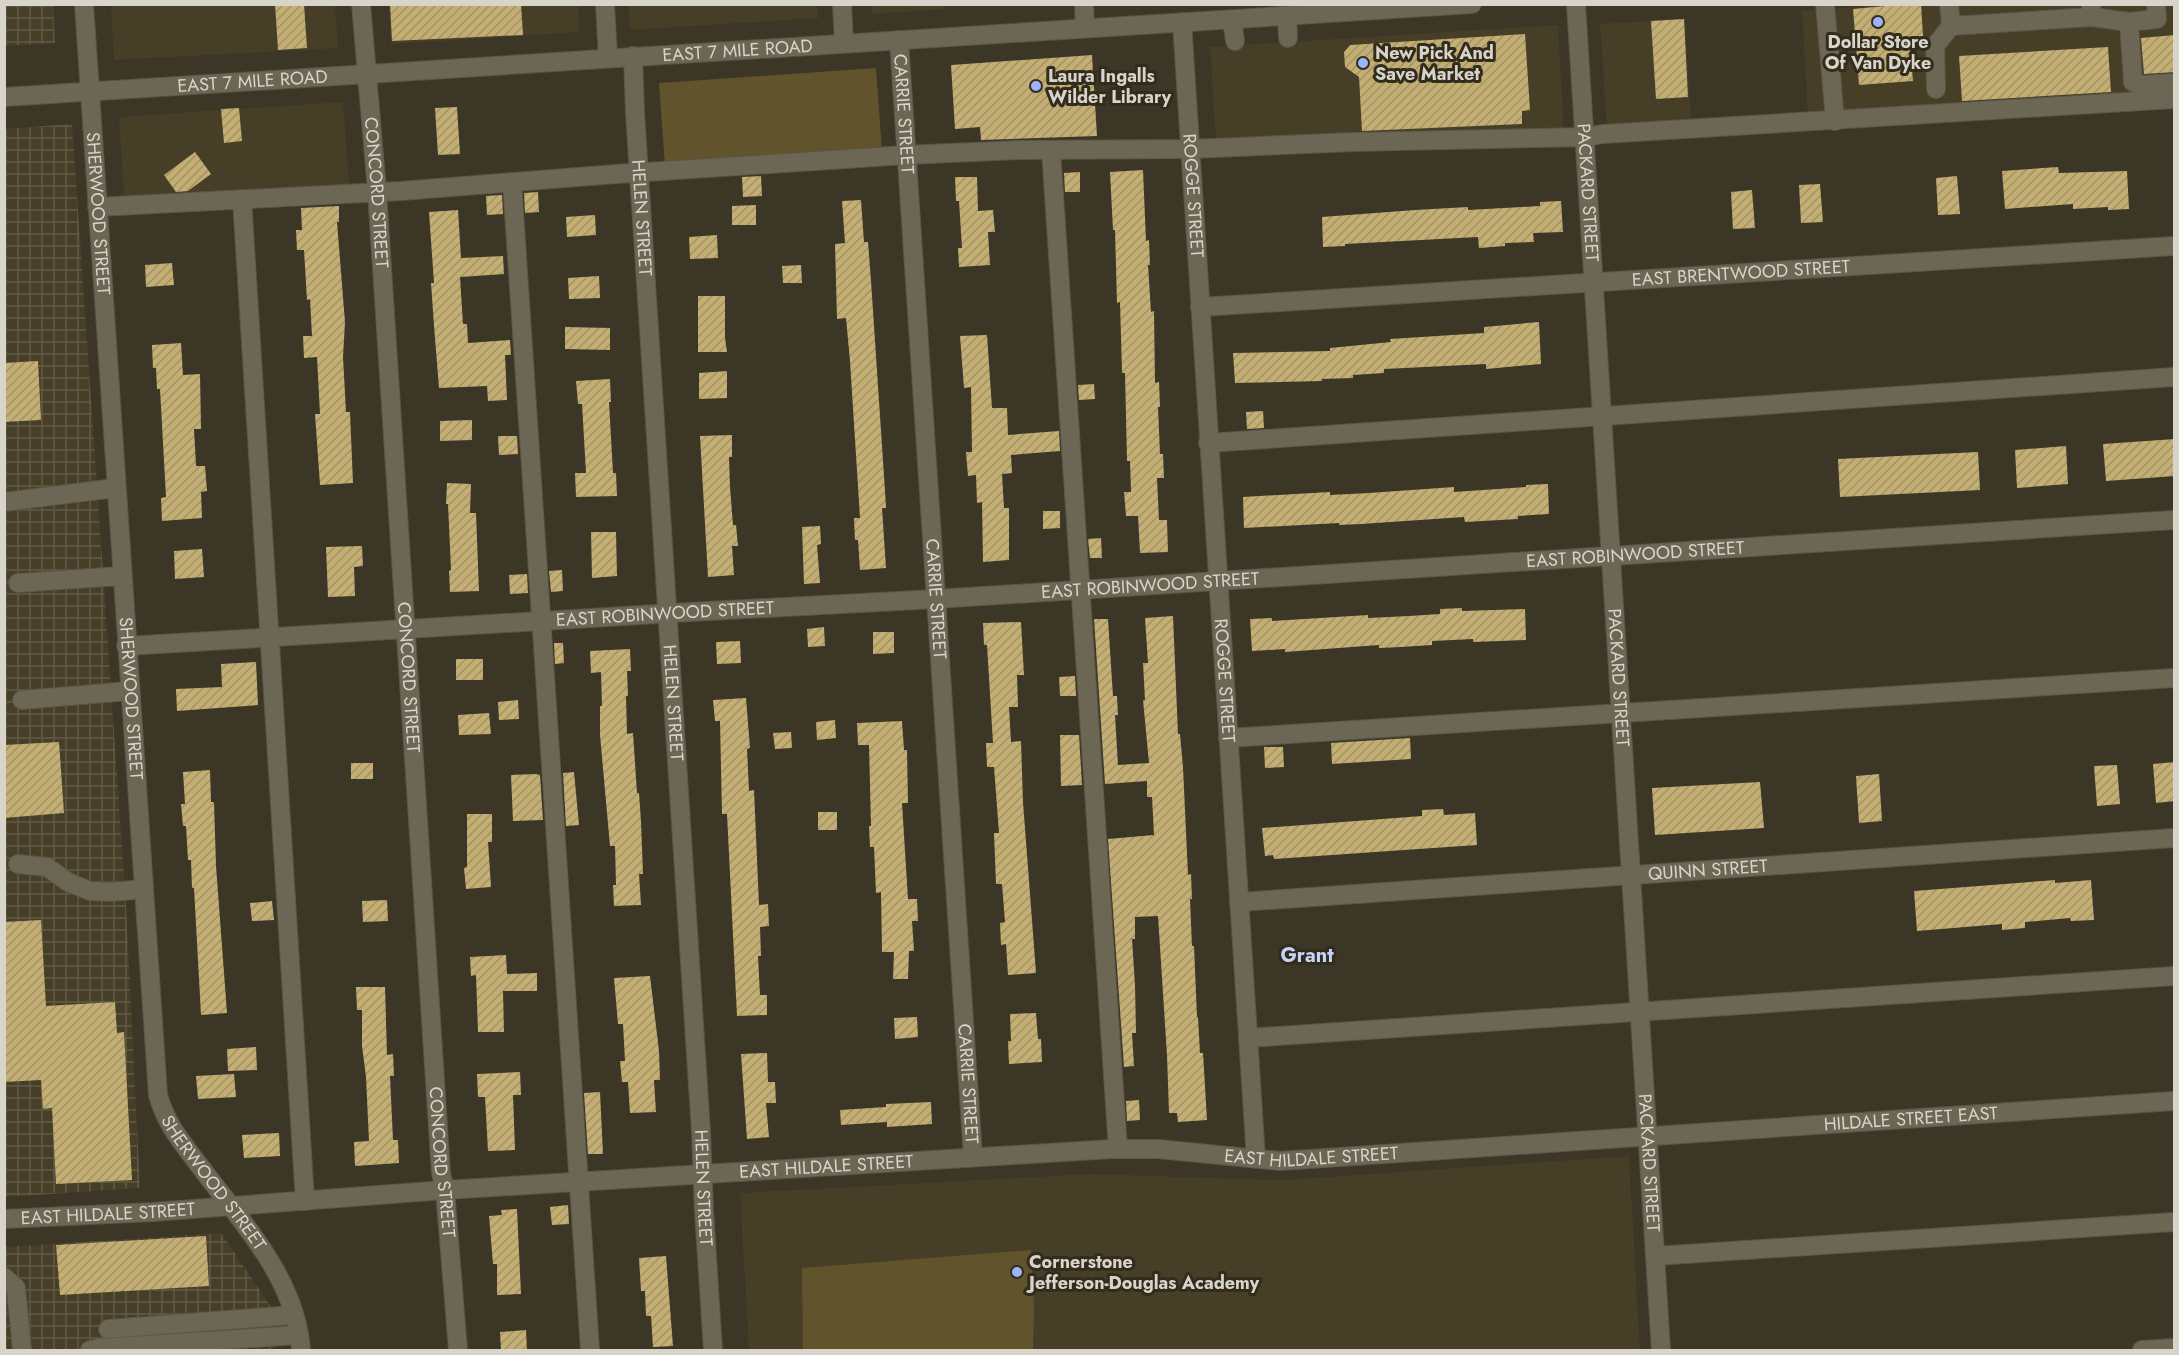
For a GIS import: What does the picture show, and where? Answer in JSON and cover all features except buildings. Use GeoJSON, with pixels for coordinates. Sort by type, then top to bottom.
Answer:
{"type":"FeatureCollection","features":[{"type":"Feature","properties":{"kind":"street","name":"SHERWOOD STREET"},"geometry":{"type":"LineString","coordinates":[[84,4],[158,1095],[169,1126],[262,1248],[280,1279],[294,1315],[300,1343]]}},
{"type":"Feature","properties":{"kind":"street","name":"CONCORD STREET"},"geometry":{"type":"LineString","coordinates":[[361,4],[366,73],[371,97],[441,1173],[446,1190],[458,1350]]}},
{"type":"Feature","properties":{"kind":"street"},"geometry":{"type":"LineString","coordinates":[[605,4],[608,57]]}},
{"type":"Feature","properties":{"kind":"street"},"geometry":{"type":"LineString","coordinates":[[842,4],[844,43]]}},
{"type":"Feature","properties":{"kind":"street"},"geometry":{"type":"LineString","coordinates":[[1084,4],[1085,28]]}},
{"type":"Feature","properties":{"kind":"street","name":"EAST 7 MILE ROAD"},"geometry":{"type":"LineString","coordinates":[[4,96],[1232,20],[1350,8],[1472,4]]}},
{"type":"Feature","properties":{"kind":"street","name":"PACKARD STREET"},"geometry":{"type":"LineString","coordinates":[[1576,4],[1661,1350]]}},
{"type":"Feature","properties":{"kind":"street"},"geometry":{"type":"LineString","coordinates":[[1825,4],[1835,121]]}},
{"type":"Feature","properties":{"kind":"street"},"geometry":{"type":"LineString","coordinates":[[1936,89],[1935,46],[1951,26],[1949,4]]}},
{"type":"Feature","properties":{"kind":"street"},"geometry":{"type":"LineString","coordinates":[[1951,26],[2092,11],[2129,22],[2162,14]]}},
{"type":"Feature","properties":{"kind":"street"},"geometry":{"type":"LineString","coordinates":[[1287,16],[1288,38]]}},
{"type":"Feature","properties":{"kind":"street"},"geometry":{"type":"LineString","coordinates":[[1232,20],[1235,41]]}},
{"type":"Feature","properties":{"kind":"street","name":"ROGGE STREET"},"geometry":{"type":"LineString","coordinates":[[1182,22],[1256,1159]]}},
{"type":"Feature","properties":{"kind":"street"},"geometry":{"type":"LineString","coordinates":[[2129,22],[2133,82],[2140,85],[2175,83]]}},
{"type":"Feature","properties":{"kind":"street","name":"CARRIE STREET"},"geometry":{"type":"LineString","coordinates":[[899,40],[974,1157]]}},
{"type":"Feature","properties":{"kind":"street","name":"HELEN STREET"},"geometry":{"type":"LineString","coordinates":[[633,56],[638,173],[702,1132],[713,1350]]}},
{"type":"Feature","properties":{"kind":"street"},"geometry":{"type":"LineString","coordinates":[[97,207],[401,191],[906,155],[1585,137],[1603,134],[2175,99]]}},
{"type":"Feature","properties":{"kind":"street"},"geometry":{"type":"LineString","coordinates":[[1051,150],[1118,1149]]}},
{"type":"Feature","properties":{"kind":"street"},"geometry":{"type":"LineString","coordinates":[[512,182],[590,1350]]}},
{"type":"Feature","properties":{"kind":"street"},"geometry":{"type":"LineString","coordinates":[[242,198],[305,1201]]}},
{"type":"Feature","properties":{"kind":"street","name":"EAST BRENTWOOD STREET"},"geometry":{"type":"LineString","coordinates":[[1200,307],[2175,246]]}},
{"type":"Feature","properties":{"kind":"street"},"geometry":{"type":"LineString","coordinates":[[1208,443],[2175,377]]}},
{"type":"Feature","properties":{"kind":"street"},"geometry":{"type":"LineString","coordinates":[[4,502],[116,488]]}},
{"type":"Feature","properties":{"kind":"street","name":"EAST ROBINWOOD STREET"},"geometry":{"type":"LineString","coordinates":[[126,646],[936,599],[2175,520]]}},
{"type":"Feature","properties":{"kind":"street"},"geometry":{"type":"LineString","coordinates":[[18,584],[121,576]]}},
{"type":"Feature","properties":{"kind":"street"},"geometry":{"type":"LineString","coordinates":[[1228,738],[2175,678]]}},
{"type":"Feature","properties":{"kind":"street"},"geometry":{"type":"LineString","coordinates":[[22,700],[129,691]]}},
{"type":"Feature","properties":{"kind":"street","name":"QUINN STREET"},"geometry":{"type":"LineString","coordinates":[[1239,902],[2175,838]]}},
{"type":"Feature","properties":{"kind":"street"},"geometry":{"type":"LineString","coordinates":[[18,864],[47,867],[68,882],[90,891],[112,892],[143,889]]}},
{"type":"Feature","properties":{"kind":"street"},"geometry":{"type":"LineString","coordinates":[[1248,1038],[2175,976]]}},
{"type":"Feature","properties":{"kind":"street","name":"HILDALE STREET EAST"},"geometry":{"type":"LineString","coordinates":[[1648,1136],[2175,1101]]}},
{"type":"Feature","properties":{"kind":"street","name":"EAST HILDALE STREET"},"geometry":{"type":"LineString","coordinates":[[4,1219],[1118,1149],[1158,1149],[1281,1161],[1648,1136]]}},
{"type":"Feature","properties":{"kind":"street"},"geometry":{"type":"LineString","coordinates":[[1655,1256],[2175,1222]]}},
{"type":"Feature","properties":{"kind":"street"},"geometry":{"type":"LineString","coordinates":[[4,1277],[16,1288],[22,1350]]}},
{"type":"Feature","properties":{"kind":"street"},"geometry":{"type":"LineString","coordinates":[[108,1329],[294,1315]]}},
{"type":"Feature","properties":{"kind":"street"},"geometry":{"type":"LineString","coordinates":[[90,1350],[300,1343]]}},
{"type":"Feature","properties":{"kind":"street"},"geometry":{"type":"LineString","coordinates":[[2142,1350],[2175,1348]]}},
{"type":"Feature","properties":{"kind":"shaded area"},"geometry":{"type":"Polygon","coordinates":[[[5,4],[53,5],[55,43],[5,46],[5,4]]]}},
{"type":"Feature","properties":{"kind":"shaded area"},"geometry":{"type":"Polygon","coordinates":[[[1893,4],[2174,5],[2174,92],[1808,116],[1802,11],[1893,4]]]}},
{"type":"Feature","properties":{"kind":"shaded area"},"geometry":{"type":"Polygon","coordinates":[[[111,5],[335,5],[338,48],[114,60],[111,5]]]}},
{"type":"Feature","properties":{"kind":"shaded area"},"geometry":{"type":"Polygon","coordinates":[[[389,5],[578,5],[579,32],[391,44],[389,5]]]}},
{"type":"Feature","properties":{"kind":"shaded area"},"geometry":{"type":"Polygon","coordinates":[[[628,5],[817,5],[818,18],[630,30],[628,5]]]}},
{"type":"Feature","properties":{"kind":"shaded area"},"geometry":{"type":"Polygon","coordinates":[[[872,5],[945,5],[945,9],[872,14],[872,5]]]}},
{"type":"Feature","properties":{"kind":"shaded area"},"geometry":{"type":"Polygon","coordinates":[[[1685,19],[1691,123],[1607,129],[1600,24],[1685,19]]]}},
{"type":"Feature","properties":{"kind":"shaded area"},"geometry":{"type":"Polygon","coordinates":[[[1558,25],[1564,133],[1216,138],[1210,47],[1558,25]]]}},
{"type":"Feature","properties":{"kind":"shaded area"},"geometry":{"type":"Polygon","coordinates":[[[876,68],[882,152],[665,167],[659,83],[876,68]]]}},
{"type":"Feature","properties":{"kind":"shaded area"},"geometry":{"type":"Polygon","coordinates":[[[343,102],[349,186],[124,201],[119,117],[343,102]]]}},
{"type":"Feature","properties":{"kind":"shaded area"},"geometry":{"type":"Polygon","coordinates":[[[72,124],[126,906],[140,1188],[5,1197],[5,129],[72,124]]]}},
{"type":"Feature","properties":{"kind":"shaded area"},"geometry":{"type":"Polygon","coordinates":[[[1629,1156],[1640,1350],[749,1350],[740,1193],[1090,1174],[1284,1180],[1629,1156]]]}},
{"type":"Feature","properties":{"kind":"shaded area"},"geometry":{"type":"Polygon","coordinates":[[[221,1233],[272,1308],[274,1350],[5,1350],[4,1247],[221,1233]]]}},
{"type":"Feature","properties":{"kind":"shaded area"},"geometry":{"type":"Polygon","coordinates":[[[1031,1250],[1034,1307],[1033,1350],[803,1350],[802,1268],[1031,1250]]]}},
{"type":"Feature","properties":{"kind":"place","name":"Dollar Store Of Van Dyke"},"geometry":{"type":"Point","coordinates":[1878,22]}},
{"type":"Feature","properties":{"kind":"place","name":"New Pick And Save Market"},"geometry":{"type":"Point","coordinates":[1363,63]}},
{"type":"Feature","properties":{"kind":"place","name":"Laura Ingalls Wilder Library"},"geometry":{"type":"Point","coordinates":[1036,86]}},
{"type":"Feature","properties":{"kind":"place","name":"Cornerstone Jefferson-Douglas Academy"},"geometry":{"type":"Point","coordinates":[1017,1272]}},
{"type":"Feature","properties":{"kind":"district","name":"Grant"},"geometry":{"type":"Point","coordinates":[1307,955]}}]}
